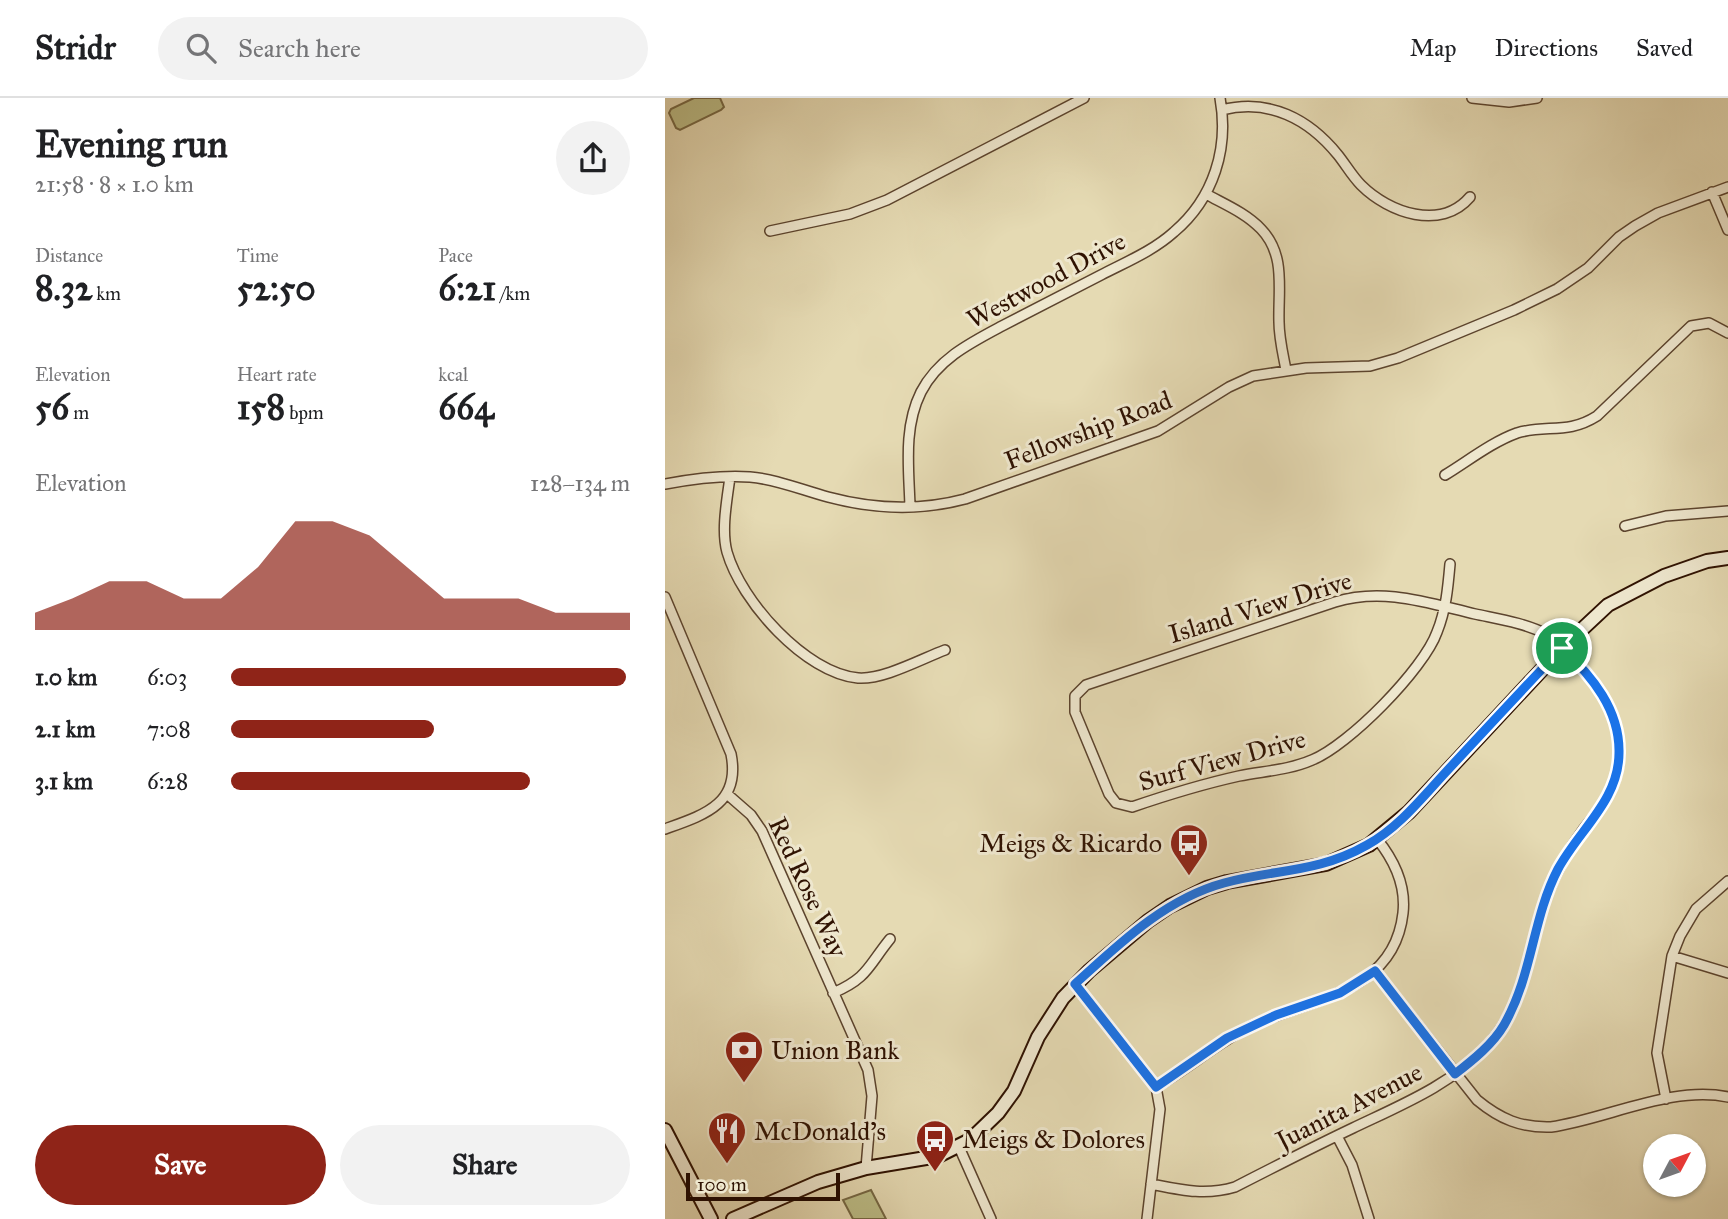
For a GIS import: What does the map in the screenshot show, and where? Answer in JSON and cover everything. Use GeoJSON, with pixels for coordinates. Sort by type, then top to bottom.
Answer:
{"type":"FeatureCollection","features":[{"type":"Feature","properties":{"kind":"main road"},"geometry":{"type":"LineString","coordinates":[[733,1219],[818,1182],[866,1168],[919,1161],[959,1147],[985,1127],[1014,1091],[1051,1014],[1075,984],[1148,922],[1188,896],[1227,882],[1326,864],[1377,839],[1409,812],[1562,648],[1608,605],[1673,572],[1707,561],[1728,558]]}},
{"type":"Feature","properties":{"kind":"main road"},"geometry":{"type":"LineString","coordinates":[[665,1130],[711,1219]]}},
{"type":"Feature","properties":{"kind":"street"},"geometry":{"type":"LineString","coordinates":[[770,231],[850,214],[887,200],[1084,98]]}},
{"type":"Feature","properties":{"kind":"street","name":"Westwood Drive"},"geometry":{"type":"LineString","coordinates":[[910,508],[910,427],[920,394],[937,368],[966,345],[1164,240],[1188,218],[1206,194],[1221,154],[1223,138],[1220,98]]}},
{"type":"Feature","properties":{"kind":"street"},"geometry":{"type":"LineString","coordinates":[[1472,98],[1509,102],[1537,98]]}},
{"type":"Feature","properties":{"kind":"street"},"geometry":{"type":"LineString","coordinates":[[1222,110],[1236,105],[1263,105],[1289,113],[1324,139],[1358,183],[1370,194],[1403,212],[1431,216],[1449,214],[1470,197]]}},
{"type":"Feature","properties":{"kind":"street","name":"Fellowship Road"},"geometry":{"type":"LineString","coordinates":[[665,484],[750,477],[852,502],[910,508],[932,507],[965,499],[1146,436],[1179,420],[1243,380],[1286,370],[1352,368],[1387,362],[1503,315],[1573,279],[1635,226],[1657,212],[1728,187]]}},
{"type":"Feature","properties":{"kind":"street"},"geometry":{"type":"LineString","coordinates":[[1712,192],[1728,230]]}},
{"type":"Feature","properties":{"kind":"street"},"geometry":{"type":"LineString","coordinates":[[1206,194],[1251,220],[1266,235],[1275,252],[1280,281],[1281,346],[1286,370]]}},
{"type":"Feature","properties":{"kind":"street"},"geometry":{"type":"LineString","coordinates":[[1445,475],[1517,434],[1566,429],[1586,423],[1597,416],[1691,326],[1709,323],[1728,333]]}},
{"type":"Feature","properties":{"kind":"street"},"geometry":{"type":"LineString","coordinates":[[730,477],[725,536],[727,554],[757,607],[792,644],[825,667],[858,678],[877,676],[944,650]]}},
{"type":"Feature","properties":{"kind":"street"},"geometry":{"type":"LineString","coordinates":[[1625,526],[1666,516],[1728,511]]}},
{"type":"Feature","properties":{"kind":"street","name":"Surf View Drive"},"geometry":{"type":"LineString","coordinates":[[1109,794],[1116,803],[1132,807],[1216,781],[1298,766],[1346,740],[1418,665],[1437,633],[1450,564]]}},
{"type":"Feature","properties":{"kind":"street","name":"Island View Drive"},"geometry":{"type":"LineString","coordinates":[[1109,794],[1074,707],[1077,691],[1086,685],[1350,597],[1382,595],[1520,624],[1547,635],[1562,648]]}},
{"type":"Feature","properties":{"kind":"street"},"geometry":{"type":"LineString","coordinates":[[665,597],[731,754],[733,774],[727,794],[715,807],[665,829]]}},
{"type":"Feature","properties":{"kind":"street","name":"Juanita Avenue"},"geometry":{"type":"LineString","coordinates":[[1151,1185],[1193,1193],[1222,1191],[1235,1187],[1433,1089],[1487,1046],[1502,1028],[1523,986],[1538,922],[1552,883],[1571,846],[1609,796],[1618,770],[1619,743],[1613,717],[1591,677],[1562,648]]}},
{"type":"Feature","properties":{"kind":"street","name":"Red Rose Way"},"geometry":{"type":"LineString","coordinates":[[727,794],[751,815],[762,831],[868,1070],[872,1112],[866,1168]]}},
{"type":"Feature","properties":{"kind":"street"},"geometry":{"type":"LineString","coordinates":[[1156,1087],[1227,1038],[1276,1015],[1340,993],[1375,971],[1391,954],[1398,939],[1403,907],[1402,888],[1388,853],[1377,839]]}},
{"type":"Feature","properties":{"kind":"street"},"geometry":{"type":"LineString","coordinates":[[1666,1099],[1657,1054],[1672,956],[1696,909],[1728,881]]}},
{"type":"Feature","properties":{"kind":"street"},"geometry":{"type":"LineString","coordinates":[[833,993],[861,978],[890,939]]}},
{"type":"Feature","properties":{"kind":"street"},"geometry":{"type":"LineString","coordinates":[[1672,956],[1728,973]]}},
{"type":"Feature","properties":{"kind":"street"},"geometry":{"type":"LineString","coordinates":[[1375,971],[1477,1100],[1497,1116],[1509,1121],[1535,1127],[1561,1125],[1666,1099],[1709,1094],[1728,1097]]}},
{"type":"Feature","properties":{"kind":"street"},"geometry":{"type":"LineString","coordinates":[[1075,984],[1156,1087],[1160,1109],[1147,1219]]}},
{"type":"Feature","properties":{"kind":"street"},"geometry":{"type":"LineString","coordinates":[[1336,1136],[1352,1165],[1369,1219]]}},
{"type":"Feature","properties":{"kind":"street"},"geometry":{"type":"LineString","coordinates":[[959,1147],[991,1219]]}},
{"type":"Feature","properties":{"kind":"green space"},"geometry":{"type":"Polygon","coordinates":[[[694,98],[720,98],[724,107],[680,130],[676,128],[669,113],[671,109],[694,98]]]}},
{"type":"Feature","properties":{"kind":"green space"},"geometry":{"type":"Polygon","coordinates":[[[871,1190],[886,1219],[853,1219],[843,1200],[871,1190]]]}},
{"type":"Feature","properties":{"kind":"place","name":"Meigs & Ricardo"},"geometry":{"type":"Point","coordinates":[1189,877]}},
{"type":"Feature","properties":{"kind":"place","name":"Union Bank"},"geometry":{"type":"Point","coordinates":[744,1084]}},
{"type":"Feature","properties":{"kind":"place","name":"McDonald's"},"geometry":{"type":"Point","coordinates":[727,1165]}},
{"type":"Feature","properties":{"kind":"place","name":"Meigs & Dolores"},"geometry":{"type":"Point","coordinates":[935,1173]}},
{"type":"Feature","properties":{"kind":"route"},"geometry":{"type":"LineString","coordinates":[[1562,648],[1591,677],[1604,696],[1617,729],[1618,770],[1609,796],[1571,846],[1546,895],[1523,986],[1502,1028],[1487,1046],[1455,1074],[1375,971],[1340,993],[1276,1015],[1227,1038],[1156,1087],[1107,1021],[1075,984],[1148,922],[1188,896],[1227,882],[1326,864],[1369,845],[1409,812],[1562,648]]}}]}
